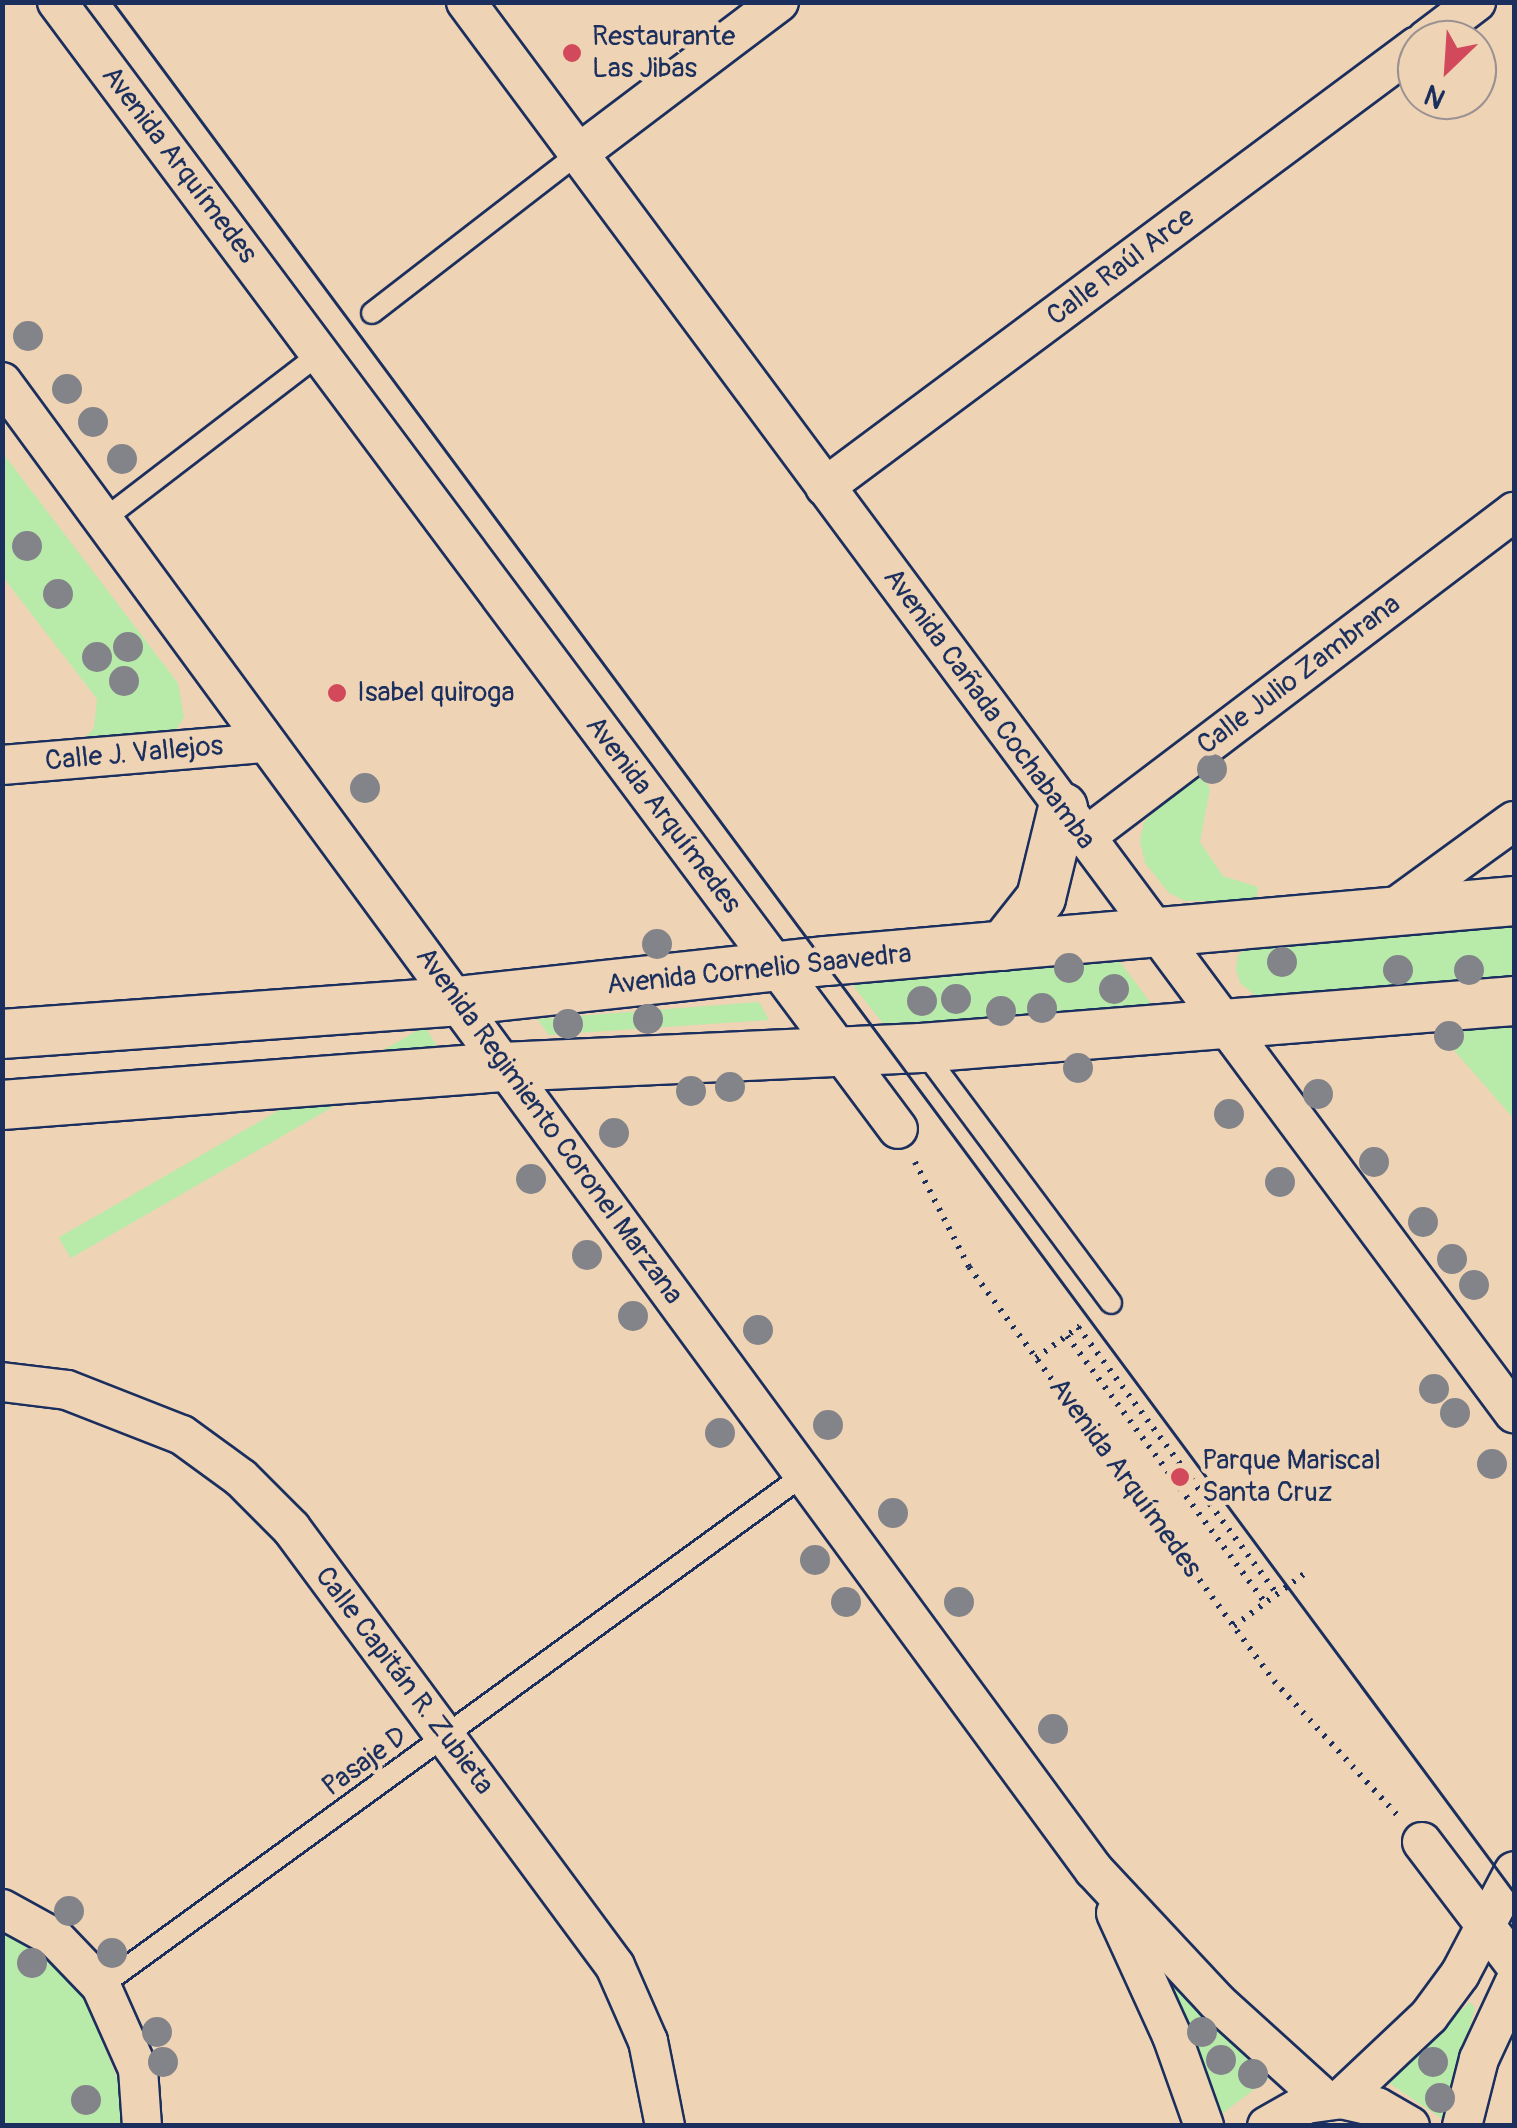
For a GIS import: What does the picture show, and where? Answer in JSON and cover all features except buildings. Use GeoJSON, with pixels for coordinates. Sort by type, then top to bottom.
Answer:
{"type":"FeatureCollection","features":[{"type":"Feature","properties":{"kind":"street","name":"Avenida Arquímedes"},"geometry":{"type":"LineString","coordinates":[[57,2],[898,1129]]}},
{"type":"Feature","properties":{"kind":"street","name":"Avenida Cañada Cochabamba"},"geometry":{"type":"LineString","coordinates":[[466,2],[1514,1413]]}},
{"type":"Feature","properties":{"kind":"street"},"geometry":{"type":"LineString","coordinates":[[578,154],[779,2]]}},
{"type":"Feature","properties":{"kind":"street"},"geometry":{"type":"LineString","coordinates":[[1452,20],[1476,2]]}},
{"type":"Feature","properties":{"kind":"street","name":"Calle Raúl Arce"},"geometry":{"type":"LineString","coordinates":[[824,487],[1397,61]]}},
{"type":"Feature","properties":{"kind":"street","name":"Avenida Regimiento Coronel Marzana"},"geometry":{"type":"LineString","coordinates":[[2,382],[1094,1870],[1216,2001],[1333,2100]]}},
{"type":"Feature","properties":{"kind":"street","name":"Calle Julio Zambrana"},"geometry":{"type":"LineString","coordinates":[[1074,823],[1514,512]]}},
{"type":"Feature","properties":{"kind":"street","name":"Calle J. Vallejos"},"geometry":{"type":"LineString","coordinates":[[2,765],[265,743]]}},
{"type":"Feature","properties":{"kind":"street"},"geometry":{"type":"LineString","coordinates":[[1390,912],[1514,821]]}},
{"type":"Feature","properties":{"kind":"street"},"geometry":{"type":"LineString","coordinates":[[1003,946],[1041,898],[1074,823]]}},
{"type":"Feature","properties":{"kind":"street","name":"Avenida Cornelio Saavedra"},"geometry":{"type":"LineString","coordinates":[[2,1034],[457,1001],[1154,931],[1514,901]]}},
{"type":"Feature","properties":{"kind":"street"},"geometry":{"type":"LineString","coordinates":[[2,1105],[503,1067],[922,1048],[1514,1001]]}},
{"type":"Feature","properties":{"kind":"street","name":"Calle Capitán R. Zubieta"},"geometry":{"type":"LineString","coordinates":[[2,1382],[67,1390],[121,1406],[182,1435],[241,1478],[291,1528],[615,1966],[648,2041],[665,2126]]}},
{"type":"Feature","properties":{"kind":"street"},"geometry":{"type":"LineString","coordinates":[[1422,1842],[1514,1963]]}},
{"type":"Feature","properties":{"kind":"street","name":"Avenida Regimiento Coronel Marzana"},"geometry":{"type":"LineString","coordinates":[[1094,1870],[1172,2036],[1204,2126]]}},
{"type":"Feature","properties":{"kind":"street"},"geometry":{"type":"LineString","coordinates":[[1267,2126],[1333,2100],[1429,2016],[1486,1928],[1514,1871]]}},
{"type":"Feature","properties":{"kind":"street"},"geometry":{"type":"LineString","coordinates":[[2,1909],[54,1938],[101,1986],[138,2069],[142,2126]]}},
{"type":"Feature","properties":{"kind":"street"},"geometry":{"type":"LineString","coordinates":[[1462,2126],[1479,2059],[1514,1984]]}},
{"type":"Feature","properties":{"kind":"street"},"geometry":{"type":"LineString","coordinates":[[1333,2100],[1377,2107],[1410,2126]]}},
{"type":"Feature","properties":{"kind":"lane"},"geometry":{"type":"LineString","coordinates":[[372,312],[578,154]]}},
{"type":"Feature","properties":{"kind":"lane"},"geometry":{"type":"LineString","coordinates":[[103,520],[319,354]]}},
{"type":"Feature","properties":{"kind":"lane"},"geometry":{"type":"LineString","coordinates":[[922,1048],[1111,1303]]}},
{"type":"Feature","properties":{"kind":"lane","name":"Pasaje D"},"geometry":{"type":"LineString","coordinates":[[101,1986],[805,1474]]}},
{"type":"Feature","properties":{"kind":"path","name":"Avenida Arquímedes"},"geometry":{"type":"LineString","coordinates":[[898,1129],[969,1267],[1274,1681],[1422,1842]]}},
{"type":"Feature","properties":{"kind":"path"},"geometry":{"type":"LineString","coordinates":[[1036,1358],[1093,1317]]}},
{"type":"Feature","properties":{"kind":"path"},"geometry":{"type":"LineString","coordinates":[[1078,1327],[1278,1594]]}},
{"type":"Feature","properties":{"kind":"path"},"geometry":{"type":"LineString","coordinates":[[1066,1336],[1265,1603]]}},
{"type":"Feature","properties":{"kind":"path"},"geometry":{"type":"LineString","coordinates":[[1234,1626],[1308,1571]]}},
{"type":"Feature","properties":{"kind":"green space"},"geometry":{"type":"Polygon","coordinates":[[[2,452],[178,683],[184,717],[174,733],[82,741],[94,728],[97,699],[3,577],[2,452]]]}},
{"type":"Feature","properties":{"kind":"green space"},"geometry":{"type":"Polygon","coordinates":[[[1199,768],[1210,789],[1200,842],[1223,876],[1258,887],[1256,901],[1185,901],[1169,893],[1145,863],[1140,841],[1144,822],[1199,768]]]}},
{"type":"Feature","properties":{"kind":"green space"},"geometry":{"type":"Polygon","coordinates":[[[1514,923],[1514,982],[1262,1001],[1240,983],[1236,969],[1238,955],[1249,946],[1514,923]]]}},
{"type":"Feature","properties":{"kind":"green space"},"geometry":{"type":"Polygon","coordinates":[[[1120,962],[1162,1018],[896,1040],[851,983],[1120,962]]]}},
{"type":"Feature","properties":{"kind":"green space"},"geometry":{"type":"Polygon","coordinates":[[[759,1002],[769,1020],[549,1035],[537,1019],[759,1002]]]}},
{"type":"Feature","properties":{"kind":"green space"},"geometry":{"type":"Polygon","coordinates":[[[1514,1025],[1514,1119],[1438,1032],[1514,1025]]]}},
{"type":"Feature","properties":{"kind":"green space"},"geometry":{"type":"Polygon","coordinates":[[[425,1026],[437,1047],[71,1258],[59,1238],[425,1026]]]}},
{"type":"Feature","properties":{"kind":"green space"},"geometry":{"type":"Polygon","coordinates":[[[2,1931],[41,1950],[84,1998],[120,2085],[123,2125],[3,2125],[2,1931]]]}},
{"type":"Feature","properties":{"kind":"green space"},"geometry":{"type":"Polygon","coordinates":[[[1155,1967],[1273,2075],[1210,2123],[1155,1967]]]}},
{"type":"Feature","properties":{"kind":"green space"},"geometry":{"type":"Polygon","coordinates":[[[1470,2002],[1475,2008],[1444,2120],[1386,2081],[1470,2002]]]}},
{"type":"Feature","properties":{"kind":"tram line"},"geometry":{"type":"LineString","coordinates":[[113,2],[1514,1892]]}},
{"type":"Feature","properties":{"kind":"place","name":"Restaurante Las Jibas"},"geometry":{"type":"Point","coordinates":[572,53]}},
{"type":"Feature","properties":{"kind":"place","name":"Isabel quiroga"},"geometry":{"type":"Point","coordinates":[337,693]}},
{"type":"Feature","properties":{"kind":"place","name":"Parque Mariscal Santa Cruz"},"geometry":{"type":"Point","coordinates":[1180,1477]}}]}
